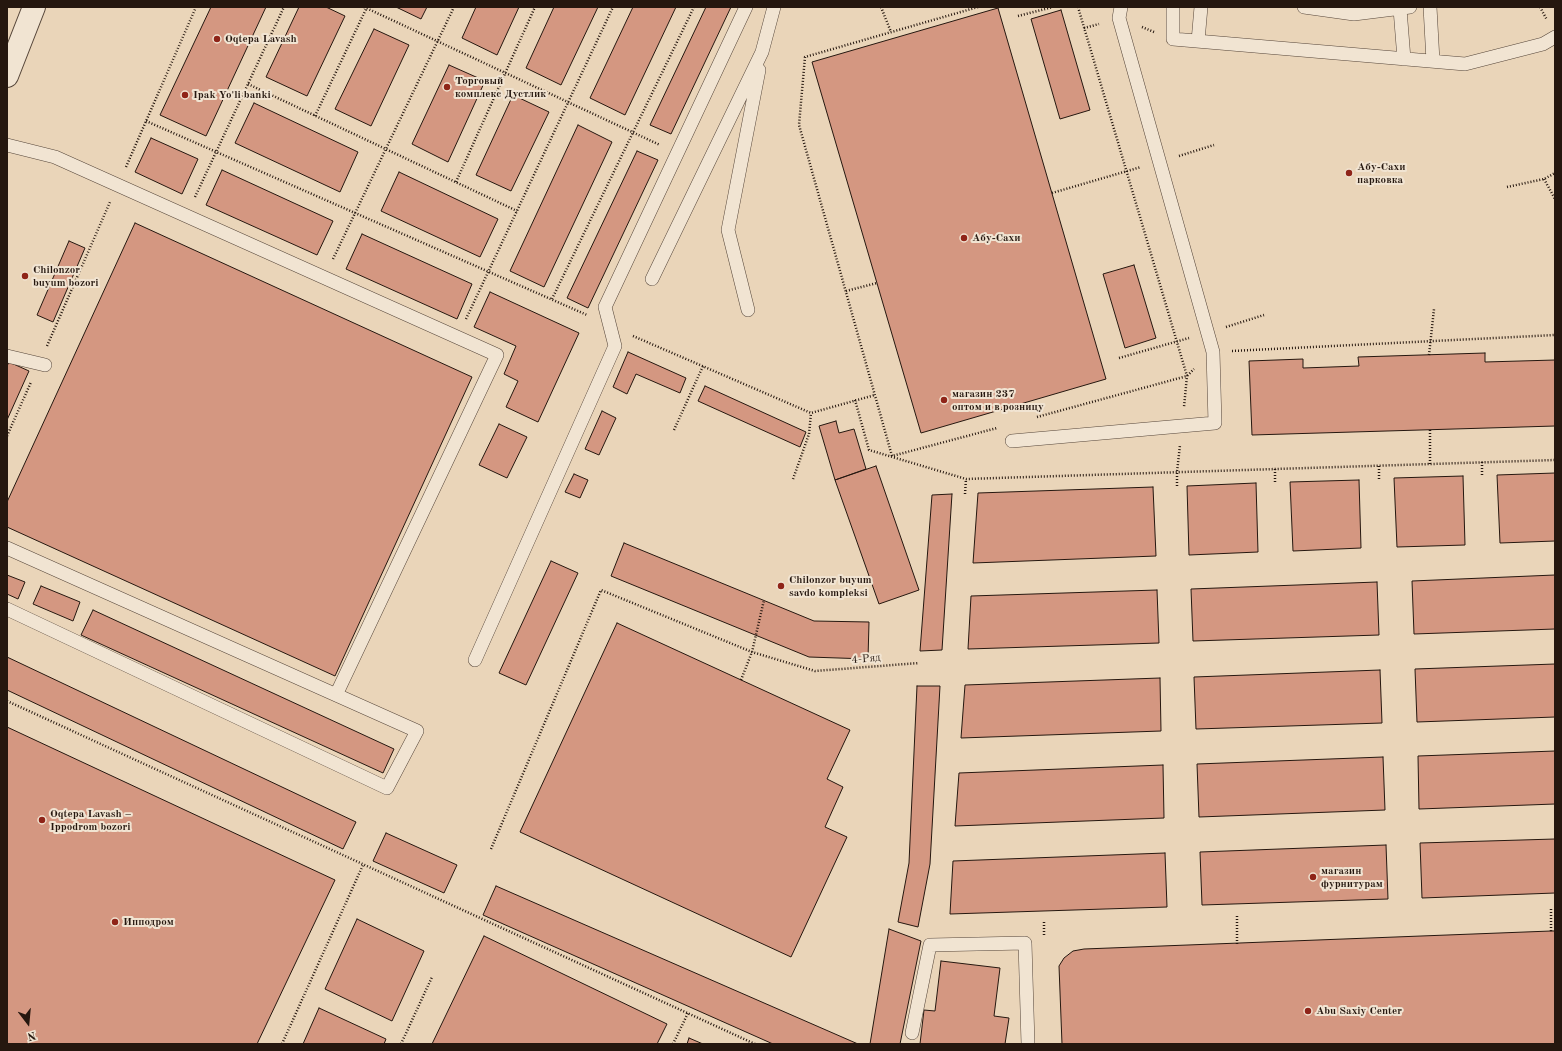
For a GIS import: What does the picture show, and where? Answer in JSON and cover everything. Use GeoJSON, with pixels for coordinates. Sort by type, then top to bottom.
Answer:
{"type":"FeatureCollection","features":[{"type":"Feature","properties":{"kind":"street"},"geometry":{"type":"LineString","coordinates":[[7,76],[34,7]]}},
{"type":"Feature","properties":{"kind":"lane"},"geometry":{"type":"LineString","coordinates":[[475,660],[615,346],[605,307],[746,7]]}},
{"type":"Feature","properties":{"kind":"lane"},"geometry":{"type":"LineString","coordinates":[[748,310],[728,230],[762,52],[774,7]]}},
{"type":"Feature","properties":{"kind":"lane"},"geometry":{"type":"LineString","coordinates":[[1173,7],[1173,39],[1465,64],[1543,44],[1555,37]]}},
{"type":"Feature","properties":{"kind":"lane"},"geometry":{"type":"LineString","coordinates":[[1198,42],[1201,7]]}},
{"type":"Feature","properties":{"kind":"lane"},"geometry":{"type":"LineString","coordinates":[[1304,7],[1354,14],[1401,8],[1404,59]]}},
{"type":"Feature","properties":{"kind":"lane"},"geometry":{"type":"LineString","coordinates":[[1430,7],[1433,61]]}},
{"type":"Feature","properties":{"kind":"lane"},"geometry":{"type":"LineString","coordinates":[[1012,441],[1215,423],[1213,352],[1120,12]]}},
{"type":"Feature","properties":{"kind":"lane"},"geometry":{"type":"LineString","coordinates":[[652,279],[762,52]]}},
{"type":"Feature","properties":{"kind":"lane"},"geometry":{"type":"LineString","coordinates":[[7,145],[55,157],[497,355],[336,695]]}},
{"type":"Feature","properties":{"kind":"lane"},"geometry":{"type":"LineString","coordinates":[[7,356],[42,364]]}},
{"type":"Feature","properties":{"kind":"lane"},"geometry":{"type":"LineString","coordinates":[[7,548],[416,731],[387,788],[7,609]]}},
{"type":"Feature","properties":{"kind":"lane"},"geometry":{"type":"LineString","coordinates":[[912,1033],[930,945],[1025,943],[1028,1044]]}},
{"type":"Feature","properties":{"kind":"path"},"geometry":{"type":"LineString","coordinates":[[7,436],[42,364],[196,7]]}},
{"type":"Feature","properties":{"kind":"path"},"geometry":{"type":"LineString","coordinates":[[186,216],[284,7]]}},
{"type":"Feature","properties":{"kind":"path"},"geometry":{"type":"LineString","coordinates":[[315,116],[366,7],[677,153]]}},
{"type":"Feature","properties":{"kind":"path"},"geometry":{"type":"LineString","coordinates":[[324,278],[454,7]]}},
{"type":"Feature","properties":{"kind":"path"},"geometry":{"type":"LineString","coordinates":[[456,182],[535,7]]}},
{"type":"Feature","properties":{"kind":"path"},"geometry":{"type":"LineString","coordinates":[[458,337],[613,7]]}},
{"type":"Feature","properties":{"kind":"path"},"geometry":{"type":"LineString","coordinates":[[552,300],[694,7]]}},
{"type":"Feature","properties":{"kind":"path"},"geometry":{"type":"LineString","coordinates":[[882,7],[891,32]]}},
{"type":"Feature","properties":{"kind":"path"},"geometry":{"type":"LineString","coordinates":[[892,456],[799,125],[805,57],[978,7]]}},
{"type":"Feature","properties":{"kind":"path"},"geometry":{"type":"LineString","coordinates":[[1018,16],[1053,7]]}},
{"type":"Feature","properties":{"kind":"path"},"geometry":{"type":"LineString","coordinates":[[1078,7],[1187,376]]}},
{"type":"Feature","properties":{"kind":"path"},"geometry":{"type":"LineString","coordinates":[[1120,12],[1173,39]]}},
{"type":"Feature","properties":{"kind":"path"},"geometry":{"type":"LineString","coordinates":[[248,84],[517,211]]}},
{"type":"Feature","properties":{"kind":"path"},"geometry":{"type":"LineString","coordinates":[[146,121],[811,413],[875,395]]}},
{"type":"Feature","properties":{"kind":"path"},"geometry":{"type":"LineString","coordinates":[[1052,193],[1127,171]]}},
{"type":"Feature","properties":{"kind":"path"},"geometry":{"type":"LineString","coordinates":[[1507,187],[1544,179],[1555,173]]}},
{"type":"Feature","properties":{"kind":"path"},"geometry":{"type":"LineString","coordinates":[[1544,179],[1555,199]]}},
{"type":"Feature","properties":{"kind":"path"},"geometry":{"type":"LineString","coordinates":[[846,291],[877,282]]}},
{"type":"Feature","properties":{"kind":"path"},"geometry":{"type":"LineString","coordinates":[[1429,355],[1434,309]]}},
{"type":"Feature","properties":{"kind":"path"},"geometry":{"type":"LineString","coordinates":[[1036,417],[1187,376],[1213,352],[1555,335]]}},
{"type":"Feature","properties":{"kind":"path"},"geometry":{"type":"LineString","coordinates":[[1118,358],[1177,342]]}},
{"type":"Feature","properties":{"kind":"path"},"geometry":{"type":"LineString","coordinates":[[674,430],[703,366]]}},
{"type":"Feature","properties":{"kind":"path"},"geometry":{"type":"LineString","coordinates":[[855,400],[869,450],[966,479],[1555,460]]}},
{"type":"Feature","properties":{"kind":"path"},"geometry":{"type":"LineString","coordinates":[[793,480],[809,434],[811,413]]}},
{"type":"Feature","properties":{"kind":"path"},"geometry":{"type":"LineString","coordinates":[[892,456],[998,427]]}},
{"type":"Feature","properties":{"kind":"path"},"geometry":{"type":"LineString","coordinates":[[1430,430],[1430,464]]}},
{"type":"Feature","properties":{"kind":"path"},"geometry":{"type":"LineString","coordinates":[[1482,462],[1482,475]]}},
{"type":"Feature","properties":{"kind":"path"},"geometry":{"type":"LineString","coordinates":[[1379,465],[1379,479]]}},
{"type":"Feature","properties":{"kind":"path"},"geometry":{"type":"LineString","coordinates":[[1275,469],[1275,483]]}},
{"type":"Feature","properties":{"kind":"path"},"geometry":{"type":"LineString","coordinates":[[1177,472],[1177,486]]}},
{"type":"Feature","properties":{"kind":"path"},"geometry":{"type":"LineString","coordinates":[[965,494],[966,479]]}},
{"type":"Feature","properties":{"kind":"path"},"geometry":{"type":"LineString","coordinates":[[491,849],[601,590],[752,652]]}},
{"type":"Feature","properties":{"kind":"path"},"geometry":{"type":"LineString","coordinates":[[741,680],[752,652],[764,600]]}},
{"type":"Feature","properties":{"kind":"path","name":"4-Ряд"},"geometry":{"type":"LineString","coordinates":[[752,652],[815,672],[919,663]]}},
{"type":"Feature","properties":{"kind":"path"},"geometry":{"type":"LineString","coordinates":[[7,701],[755,1044]]}},
{"type":"Feature","properties":{"kind":"path"},"geometry":{"type":"LineString","coordinates":[[282,1044],[363,865]]}},
{"type":"Feature","properties":{"kind":"path"},"geometry":{"type":"LineString","coordinates":[[1551,907],[1551,931]]}},
{"type":"Feature","properties":{"kind":"path"},"geometry":{"type":"LineString","coordinates":[[1237,916],[1237,944]]}},
{"type":"Feature","properties":{"kind":"path"},"geometry":{"type":"LineString","coordinates":[[401,1044],[432,977]]}},
{"type":"Feature","properties":{"kind":"path"},"geometry":{"type":"LineString","coordinates":[[673,1044],[688,1014]]}},
{"type":"Feature","properties":{"kind":"building"},"geometry":{"type":"Polygon","coordinates":[[[211,7],[266,7],[206,136],[160,115],[211,7]]]}},
{"type":"Feature","properties":{"kind":"building"},"geometry":{"type":"Polygon","coordinates":[[[299,7],[326,7],[345,16],[307,96],[266,77],[299,7]]]}},
{"type":"Feature","properties":{"kind":"building"},"geometry":{"type":"Polygon","coordinates":[[[396,7],[427,7],[421,19],[396,7]]]}},
{"type":"Feature","properties":{"kind":"building"},"geometry":{"type":"Polygon","coordinates":[[[476,7],[519,7],[497,55],[462,38],[476,7]]]}},
{"type":"Feature","properties":{"kind":"building"},"geometry":{"type":"Polygon","coordinates":[[[554,7],[598,7],[561,85],[526,68],[554,7]]]}},
{"type":"Feature","properties":{"kind":"building"},"geometry":{"type":"Polygon","coordinates":[[[633,7],[676,7],[625,115],[590,98],[633,7]]]}},
{"type":"Feature","properties":{"kind":"building"},"geometry":{"type":"Polygon","coordinates":[[[706,7],[731,7],[671,134],[650,125],[706,7]]]}},
{"type":"Feature","properties":{"kind":"building","name":"Абу-Сахи"},"geometry":{"type":"Polygon","coordinates":[[[998,8],[1106,379],[921,433],[812,62],[998,8]]]}},
{"type":"Feature","properties":{"kind":"building"},"geometry":{"type":"Polygon","coordinates":[[[1061,10],[1090,110],[1060,119],[1031,19],[1061,10]]]}},
{"type":"Feature","properties":{"kind":"building"},"geometry":{"type":"Polygon","coordinates":[[[374,29],[409,45],[371,126],[335,109],[374,29]]]}},
{"type":"Feature","properties":{"kind":"building"},"geometry":{"type":"Polygon","coordinates":[[[449,65],[485,81],[448,162],[412,144],[449,65]]]}},
{"type":"Feature","properties":{"kind":"building"},"geometry":{"type":"Polygon","coordinates":[[[513,95],[549,112],[511,191],[476,175],[513,95]]]}},
{"type":"Feature","properties":{"kind":"building"},"geometry":{"type":"Polygon","coordinates":[[[254,103],[358,152],[340,192],[235,143],[254,103]]]}},
{"type":"Feature","properties":{"kind":"building"},"geometry":{"type":"Polygon","coordinates":[[[578,125],[612,142],[544,287],[510,271],[578,125]]]}},
{"type":"Feature","properties":{"kind":"building"},"geometry":{"type":"Polygon","coordinates":[[[151,138],[198,159],[182,194],[135,172],[151,138]]]}},
{"type":"Feature","properties":{"kind":"building"},"geometry":{"type":"Polygon","coordinates":[[[637,151],[658,160],[588,308],[567,298],[637,151]]]}},
{"type":"Feature","properties":{"kind":"building"},"geometry":{"type":"Polygon","coordinates":[[[222,170],[333,221],[317,255],[206,205],[222,170]]]}},
{"type":"Feature","properties":{"kind":"building"},"geometry":{"type":"Polygon","coordinates":[[[399,172],[498,219],[480,257],[381,211],[399,172]]]}},
{"type":"Feature","properties":{"kind":"building"},"geometry":{"type":"Polygon","coordinates":[[[135,223],[472,377],[335,676],[7,527],[7,502],[135,223]]]}},
{"type":"Feature","properties":{"kind":"building"},"geometry":{"type":"Polygon","coordinates":[[[362,234],[472,284],[457,319],[346,269],[362,234]]]}},
{"type":"Feature","properties":{"kind":"building"},"geometry":{"type":"Polygon","coordinates":[[[69,241],[85,248],[53,322],[37,315],[69,241]]]}},
{"type":"Feature","properties":{"kind":"building"},"geometry":{"type":"Polygon","coordinates":[[[1134,265],[1156,338],[1125,348],[1103,274],[1134,265]]]}},
{"type":"Feature","properties":{"kind":"building"},"geometry":{"type":"Polygon","coordinates":[[[490,292],[579,333],[538,422],[506,407],[518,381],[504,374],[516,346],[474,327],[490,292]]]}},
{"type":"Feature","properties":{"kind":"building"},"geometry":{"type":"Polygon","coordinates":[[[628,352],[686,378],[680,393],[636,374],[627,394],[613,387],[628,352]]]}},
{"type":"Feature","properties":{"kind":"building"},"geometry":{"type":"Polygon","coordinates":[[[1485,353],[1485,362],[1555,360],[1555,426],[1252,435],[1249,361],[1303,359],[1303,368],[1359,366],[1358,357],[1485,353]]]}},
{"type":"Feature","properties":{"kind":"building"},"geometry":{"type":"Polygon","coordinates":[[[9,362],[29,371],[7,420],[7,366],[9,362]]]}},
{"type":"Feature","properties":{"kind":"building"},"geometry":{"type":"Polygon","coordinates":[[[705,386],[806,432],[800,447],[698,401],[705,386]]]}},
{"type":"Feature","properties":{"kind":"building"},"geometry":{"type":"Polygon","coordinates":[[[602,411],[616,418],[599,455],[585,449],[602,411]]]}},
{"type":"Feature","properties":{"kind":"building"},"geometry":{"type":"Polygon","coordinates":[[[836,421],[839,433],[854,429],[866,469],[835,480],[819,426],[836,421]]]}},
{"type":"Feature","properties":{"kind":"building"},"geometry":{"type":"Polygon","coordinates":[[[499,424],[527,437],[507,478],[479,465],[499,424]]]}},
{"type":"Feature","properties":{"kind":"building"},"geometry":{"type":"Polygon","coordinates":[[[876,466],[919,590],[879,604],[835,480],[876,466]]]}},
{"type":"Feature","properties":{"kind":"building"},"geometry":{"type":"Polygon","coordinates":[[[1555,473],[1555,541],[1500,543],[1497,475],[1555,473]]]}},
{"type":"Feature","properties":{"kind":"building"},"geometry":{"type":"Polygon","coordinates":[[[574,474],[588,480],[580,498],[565,492],[574,474]]]}},
{"type":"Feature","properties":{"kind":"building"},"geometry":{"type":"Polygon","coordinates":[[[1463,476],[1465,545],[1397,547],[1394,478],[1463,476]]]}},
{"type":"Feature","properties":{"kind":"building"},"geometry":{"type":"Polygon","coordinates":[[[1359,480],[1361,548],[1293,551],[1290,482],[1359,480]]]}},
{"type":"Feature","properties":{"kind":"building"},"geometry":{"type":"Polygon","coordinates":[[[1256,483],[1258,552],[1189,555],[1187,486],[1256,483]]]}},
{"type":"Feature","properties":{"kind":"building"},"geometry":{"type":"Polygon","coordinates":[[[1153,487],[1156,556],[973,563],[978,493],[1153,487]]]}},
{"type":"Feature","properties":{"kind":"building"},"geometry":{"type":"Polygon","coordinates":[[[952,494],[942,650],[920,651],[932,495],[952,494]]]}},
{"type":"Feature","properties":{"kind":"building"},"geometry":{"type":"Polygon","coordinates":[[[624,543],[814,621],[869,622],[868,659],[809,657],[611,576],[624,543]]]}},
{"type":"Feature","properties":{"kind":"building"},"geometry":{"type":"Polygon","coordinates":[[[551,561],[578,573],[526,685],[499,673],[551,561]]]}},
{"type":"Feature","properties":{"kind":"building"},"geometry":{"type":"Polygon","coordinates":[[[7,575],[25,582],[18,599],[7,594],[7,575]]]}},
{"type":"Feature","properties":{"kind":"building"},"geometry":{"type":"Polygon","coordinates":[[[1555,575],[1555,629],[1414,634],[1412,581],[1555,575]]]}},
{"type":"Feature","properties":{"kind":"building"},"geometry":{"type":"Polygon","coordinates":[[[1377,582],[1379,635],[1193,641],[1191,589],[1377,582]]]}},
{"type":"Feature","properties":{"kind":"building"},"geometry":{"type":"Polygon","coordinates":[[[41,586],[80,602],[73,621],[33,604],[41,586]]]}},
{"type":"Feature","properties":{"kind":"building"},"geometry":{"type":"Polygon","coordinates":[[[1157,590],[1159,643],[968,649],[971,596],[1157,590]]]}},
{"type":"Feature","properties":{"kind":"building"},"geometry":{"type":"Polygon","coordinates":[[[93,610],[394,749],[383,773],[81,635],[93,610]]]}},
{"type":"Feature","properties":{"kind":"building"},"geometry":{"type":"Polygon","coordinates":[[[617,623],[850,730],[827,779],[843,787],[825,827],[847,837],[791,957],[520,832],[617,623]]]}},
{"type":"Feature","properties":{"kind":"building"},"geometry":{"type":"Polygon","coordinates":[[[7,657],[356,822],[343,849],[7,690],[7,657]]]}},
{"type":"Feature","properties":{"kind":"building"},"geometry":{"type":"Polygon","coordinates":[[[1555,664],[1555,717],[1417,722],[1415,669],[1555,664]]]}},
{"type":"Feature","properties":{"kind":"building"},"geometry":{"type":"Polygon","coordinates":[[[1380,670],[1382,723],[1196,729],[1194,677],[1380,670]]]}},
{"type":"Feature","properties":{"kind":"building"},"geometry":{"type":"Polygon","coordinates":[[[1160,678],[1161,731],[961,738],[965,685],[1160,678]]]}},
{"type":"Feature","properties":{"kind":"building"},"geometry":{"type":"Polygon","coordinates":[[[917,686],[940,686],[930,864],[918,927],[898,922],[909,863],[917,686]]]}},
{"type":"Feature","properties":{"kind":"building"},"geometry":{"type":"Polygon","coordinates":[[[7,727],[335,880],[257,1044],[7,1044],[7,727]]]}},
{"type":"Feature","properties":{"kind":"building"},"geometry":{"type":"Polygon","coordinates":[[[1555,751],[1555,804],[1419,809],[1418,756],[1555,751]]]}},
{"type":"Feature","properties":{"kind":"building"},"geometry":{"type":"Polygon","coordinates":[[[1383,757],[1385,810],[1199,817],[1197,764],[1383,757]]]}},
{"type":"Feature","properties":{"kind":"building"},"geometry":{"type":"Polygon","coordinates":[[[1163,765],[1164,818],[955,826],[959,773],[1163,765]]]}},
{"type":"Feature","properties":{"kind":"building"},"geometry":{"type":"Polygon","coordinates":[[[386,833],[457,865],[444,893],[373,861],[386,833]]]}},
{"type":"Feature","properties":{"kind":"building"},"geometry":{"type":"Polygon","coordinates":[[[1555,839],[1555,893],[1422,898],[1420,843],[1555,839]]]}},
{"type":"Feature","properties":{"kind":"building"},"geometry":{"type":"Polygon","coordinates":[[[1386,845],[1388,899],[1202,905],[1200,852],[1386,845]]]}},
{"type":"Feature","properties":{"kind":"building"},"geometry":{"type":"Polygon","coordinates":[[[1165,853],[1167,907],[950,914],[953,861],[1165,853]]]}},
{"type":"Feature","properties":{"kind":"building"},"geometry":{"type":"Polygon","coordinates":[[[496,886],[858,1044],[773,1044],[483,915],[496,886]]]}},
{"type":"Feature","properties":{"kind":"building"},"geometry":{"type":"Polygon","coordinates":[[[357,919],[424,951],[392,1021],[325,989],[357,919]]]}},
{"type":"Feature","properties":{"kind":"building"},"geometry":{"type":"Polygon","coordinates":[[[889,929],[921,941],[900,1044],[870,1044],[889,929]]]}},
{"type":"Feature","properties":{"kind":"building","name":"Abu Saxiy Center"},"geometry":{"type":"Polygon","coordinates":[[[1555,931],[1555,1044],[1062,1044],[1059,966],[1064,958],[1073,951],[1084,949],[1555,931]]]}},
{"type":"Feature","properties":{"kind":"building"},"geometry":{"type":"Polygon","coordinates":[[[484,936],[667,1024],[657,1044],[432,1044],[484,936]]]}},
{"type":"Feature","properties":{"kind":"building"},"geometry":{"type":"Polygon","coordinates":[[[941,961],[1000,968],[994,1016],[1009,1018],[1005,1044],[920,1044],[924,1010],[935,1011],[941,961]]]}},
{"type":"Feature","properties":{"kind":"building"},"geometry":{"type":"Polygon","coordinates":[[[319,1008],[386,1039],[384,1044],[303,1044],[319,1008]]]}},
{"type":"Feature","properties":{"kind":"building"},"geometry":{"type":"Polygon","coordinates":[[[689,1038],[703,1044],[687,1044],[689,1038]]]}},
{"type":"Feature","properties":{"kind":"place","name":"Oqtepa Lavash"},"geometry":{"type":"Point","coordinates":[217,39]}},
{"type":"Feature","properties":{"kind":"place","name":"Торговый комплекс Дустлик"},"geometry":{"type":"Point","coordinates":[447,87]}},
{"type":"Feature","properties":{"kind":"place","name":"Ipak Yo'li banki"},"geometry":{"type":"Point","coordinates":[185,95]}},
{"type":"Feature","properties":{"kind":"place","name":"Абу-Сахи парковка"},"geometry":{"type":"Point","coordinates":[1349,173]}},
{"type":"Feature","properties":{"kind":"place","name":"Абу-Сахи"},"geometry":{"type":"Point","coordinates":[964,238]}},
{"type":"Feature","properties":{"kind":"place","name":"Chilonzor buyum bozori"},"geometry":{"type":"Point","coordinates":[25,276]}},
{"type":"Feature","properties":{"kind":"place","name":"магазин 237 оптом и в розницу"},"geometry":{"type":"Point","coordinates":[944,400]}},
{"type":"Feature","properties":{"kind":"place","name":"Chilonzor buyum savdo kompleksi"},"geometry":{"type":"Point","coordinates":[781,586]}},
{"type":"Feature","properties":{"kind":"place","name":"Oqtepa Lavash – Ippodrom bozori"},"geometry":{"type":"Point","coordinates":[42,820]}},
{"type":"Feature","properties":{"kind":"place","name":"магазин фурнитурам"},"geometry":{"type":"Point","coordinates":[1313,877]}},
{"type":"Feature","properties":{"kind":"place","name":"Ипподром"},"geometry":{"type":"Point","coordinates":[115,922]}},
{"type":"Feature","properties":{"kind":"place","name":"Abu Saxiy Center"},"geometry":{"type":"Point","coordinates":[1308,1011]}}]}
